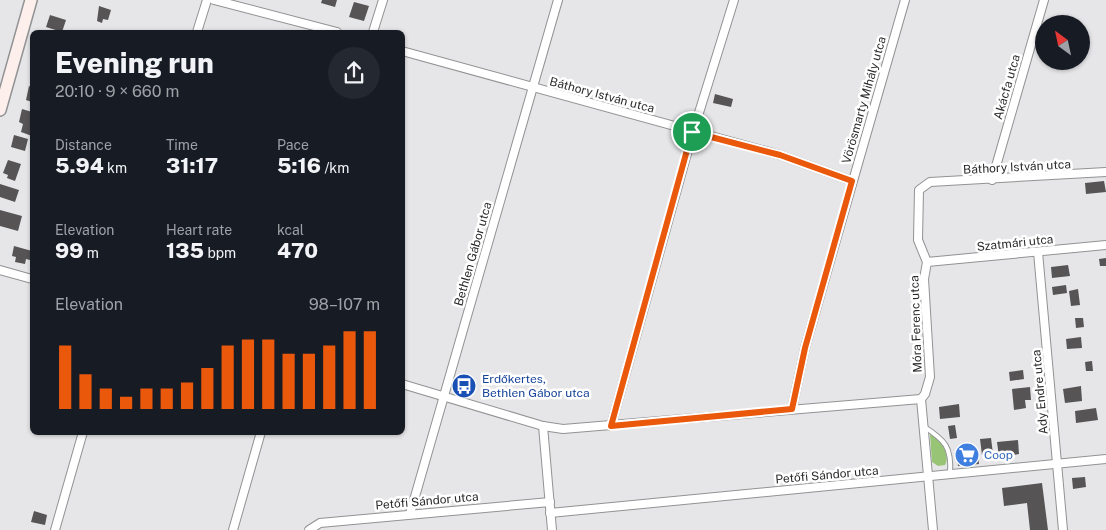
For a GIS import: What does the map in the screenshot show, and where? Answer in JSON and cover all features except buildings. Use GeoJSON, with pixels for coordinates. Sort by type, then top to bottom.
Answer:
{"type":"FeatureCollection","features":[{"type":"Feature","properties":{"kind":"main road"},"geometry":{"type":"LineString","coordinates":[[0,110],[31,0]]}},
{"type":"Feature","properties":{"kind":"street"},"geometry":{"type":"LineString","coordinates":[[198,30],[207,0]]}},
{"type":"Feature","properties":{"kind":"street"},"geometry":{"type":"LineString","coordinates":[[214,0],[329,30]]}},
{"type":"Feature","properties":{"kind":"street"},"geometry":{"type":"LineString","coordinates":[[375,30],[383,0]]}},
{"type":"Feature","properties":{"kind":"street","name":"Bethlen Gábor utca"},"geometry":{"type":"LineString","coordinates":[[410,514],[558,0]]}},
{"type":"Feature","properties":{"kind":"street"},"geometry":{"type":"LineString","coordinates":[[611,426],[692,132],[734,0]]}},
{"type":"Feature","properties":{"kind":"street","name":"Vörösmarty Mihály utca"},"geometry":{"type":"LineString","coordinates":[[792,409],[805,348],[905,0]]}},
{"type":"Feature","properties":{"kind":"street","name":"Akácfa utca"},"geometry":{"type":"LineString","coordinates":[[992,180],[1044,0]]}},
{"type":"Feature","properties":{"kind":"street","name":"Báthory István utca"},"geometry":{"type":"LineString","coordinates":[[405,52],[780,155],[852,181]]}},
{"type":"Feature","properties":{"kind":"street","name":"Báthory István utca"},"geometry":{"type":"LineString","coordinates":[[930,182],[992,180],[1106,172]]}},
{"type":"Feature","properties":{"kind":"street","name":"Móra Ferenc utca"},"geometry":{"type":"LineString","coordinates":[[930,182],[919,190],[917,198],[918,240],[927,262],[924,278],[930,377],[929,386],[921,399],[933,530]]}},
{"type":"Feature","properties":{"kind":"street","name":"Szatmári utca"},"geometry":{"type":"LineString","coordinates":[[927,262],[1106,245]]}},
{"type":"Feature","properties":{"kind":"street","name":"Ady Endre utca"},"geometry":{"type":"LineString","coordinates":[[1038,252],[1063,530]]}},
{"type":"Feature","properties":{"kind":"street"},"geometry":{"type":"LineString","coordinates":[[0,270],[30,278]]}},
{"type":"Feature","properties":{"kind":"street"},"geometry":{"type":"LineString","coordinates":[[405,385],[543,426],[563,429],[921,399]]}},
{"type":"Feature","properties":{"kind":"street"},"geometry":{"type":"LineString","coordinates":[[543,426],[552,530]]}},
{"type":"Feature","properties":{"kind":"street"},"geometry":{"type":"LineString","coordinates":[[55,530],[82,435]]}},
{"type":"Feature","properties":{"kind":"street"},"geometry":{"type":"LineString","coordinates":[[234,530],[260,435]]}},
{"type":"Feature","properties":{"kind":"street","name":"Petőfi Sándor utca"},"geometry":{"type":"LineString","coordinates":[[550,513],[1106,459]]}},
{"type":"Feature","properties":{"kind":"street","name":"Petőfi Sándor utca"},"geometry":{"type":"LineString","coordinates":[[309,530],[320,523],[550,502]]}},
{"type":"Feature","properties":{"kind":"lane"},"geometry":{"type":"LineString","coordinates":[[923,426],[939,436],[950,452],[950,474]]}},
{"type":"Feature","properties":{"kind":"green space"},"geometry":{"type":"Polygon","coordinates":[[[930,434],[937,439],[946,451],[945,465],[938,466],[932,462],[930,434]]]}},
{"type":"Feature","properties":{"kind":"place","name":"Erdőkertes, Bethlen Gábor utca"},"geometry":{"type":"Point","coordinates":[464,386]}},
{"type":"Feature","properties":{"kind":"place","name":"Coop"},"geometry":{"type":"Point","coordinates":[967,455]}},
{"type":"Feature","properties":{"kind":"route"},"geometry":{"type":"LineString","coordinates":[[692,132],[780,155],[852,181],[805,348],[792,409],[611,426],[692,132]]}}]}
